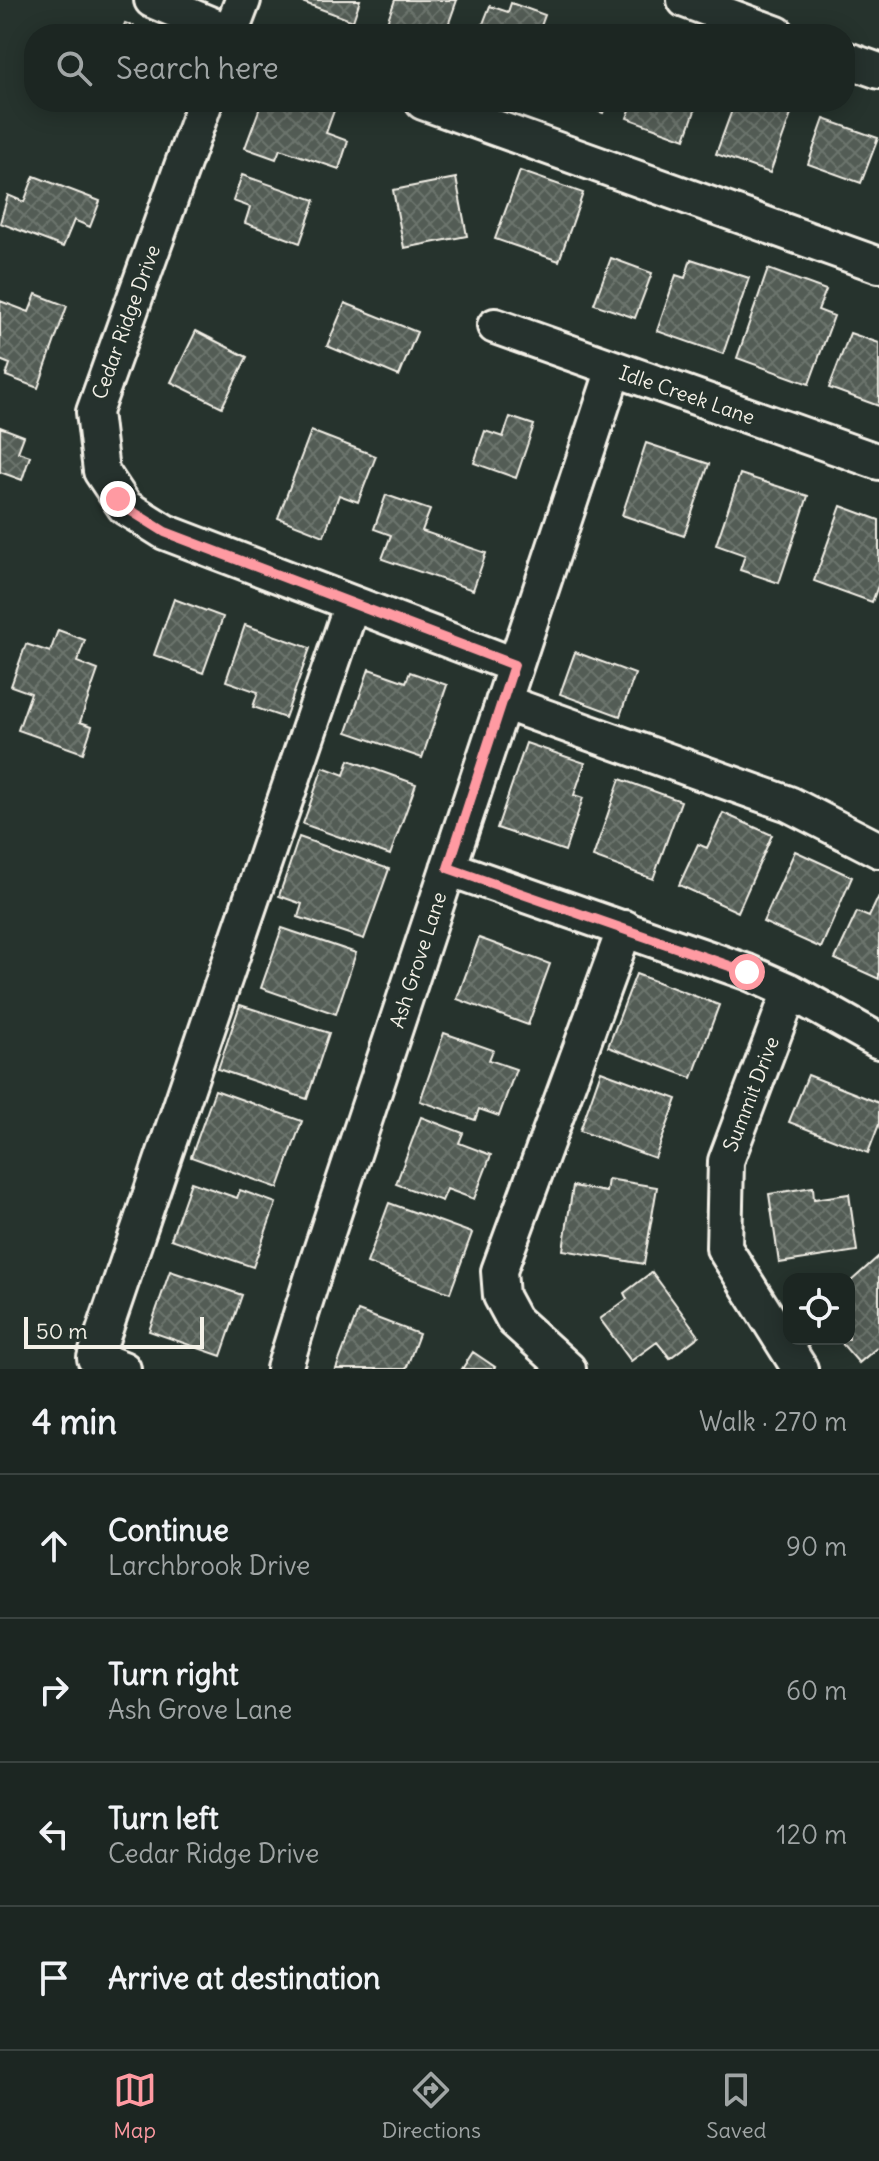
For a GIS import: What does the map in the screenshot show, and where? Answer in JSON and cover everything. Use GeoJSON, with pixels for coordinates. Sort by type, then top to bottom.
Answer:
{"type":"FeatureCollection","features":[{"type":"Feature","properties":{"kind":"street"},"geometry":{"type":"LineString","coordinates":[[152,0],[208,24]]}},
{"type":"Feature","properties":{"kind":"street"},"geometry":{"type":"LineString","coordinates":[[235,24],[243,0]]}},
{"type":"Feature","properties":{"kind":"street"},"geometry":{"type":"LineString","coordinates":[[685,0],[750,24]]}},
{"type":"Feature","properties":{"kind":"street"},"geometry":{"type":"LineString","coordinates":[[855,63],[879,71]]}},
{"type":"Feature","properties":{"kind":"street","name":"Cedar Ridge Drive"},"geometry":{"type":"LineString","coordinates":[[201,112],[94,412],[101,471],[125,507],[165,532],[514,665]]}},
{"type":"Feature","properties":{"kind":"street"},"geometry":{"type":"LineString","coordinates":[[451,112],[879,265]]}},
{"type":"Feature","properties":{"kind":"street","name":"Idle Creek Lane"},"geometry":{"type":"LineString","coordinates":[[495,326],[879,462]]}},
{"type":"Feature","properties":{"kind":"street","name":"Ash Grove Lane"},"geometry":{"type":"LineString","coordinates":[[284,1369],[320,1251],[614,369]]}},
{"type":"Feature","properties":{"kind":"street"},"geometry":{"type":"LineString","coordinates":[[109,1364],[352,604]]}},
{"type":"Feature","properties":{"kind":"street"},"geometry":{"type":"LineString","coordinates":[[503,702],[789,804],[879,850]]}},
{"type":"Feature","properties":{"kind":"street"},"geometry":{"type":"LineString","coordinates":[[448,868],[747,972],[790,991],[879,1041]]}},
{"type":"Feature","properties":{"kind":"street"},"geometry":{"type":"LineString","coordinates":[[568,1369],[514,1320],[501,1296],[499,1271],[625,928]]}},
{"type":"Feature","properties":{"kind":"street","name":"Summit Drive"},"geometry":{"type":"LineString","coordinates":[[790,991],[726,1161],[724,1248],[800,1369]]}},
{"type":"Feature","properties":{"kind":"building"},"geometry":{"type":"Polygon","coordinates":[[[302,0],[360,0],[353,21],[302,0]]]}},
{"type":"Feature","properties":{"kind":"building"},"geometry":{"type":"Polygon","coordinates":[[[395,0],[457,0],[449,24],[386,24],[395,0]]]}},
{"type":"Feature","properties":{"kind":"building"},"geometry":{"type":"Polygon","coordinates":[[[511,3],[545,15],[542,24],[483,24],[490,6],[508,12],[511,3]]]}},
{"type":"Feature","properties":{"kind":"building"},"geometry":{"type":"Polygon","coordinates":[[[258,112],[334,112],[326,133],[348,141],[339,169],[280,149],[276,159],[245,148],[258,112]]]}},
{"type":"Feature","properties":{"kind":"building"},"geometry":{"type":"Polygon","coordinates":[[[629,112],[694,112],[685,139],[627,118],[629,112]]]}},
{"type":"Feature","properties":{"kind":"building"},"geometry":{"type":"Polygon","coordinates":[[[731,112],[792,112],[770,173],[716,154],[731,112]]]}},
{"type":"Feature","properties":{"kind":"building"},"geometry":{"type":"Polygon","coordinates":[[[824,119],[878,138],[861,183],[808,164],[824,119]]]}},
{"type":"Feature","properties":{"kind":"building"},"geometry":{"type":"Polygon","coordinates":[[[520,171],[583,193],[559,261],[495,239],[520,171]]]}},
{"type":"Feature","properties":{"kind":"building"},"geometry":{"type":"Polygon","coordinates":[[[242,175],[315,200],[300,243],[245,223],[250,207],[233,201],[242,175]]]}},
{"type":"Feature","properties":{"kind":"building"},"geometry":{"type":"Polygon","coordinates":[[[34,176],[100,201],[90,227],[74,220],[63,247],[0,223],[8,195],[24,202],[34,176]]]}},
{"type":"Feature","properties":{"kind":"building"},"geometry":{"type":"Polygon","coordinates":[[[456,178],[467,236],[404,248],[393,190],[456,178]]]}},
{"type":"Feature","properties":{"kind":"building"},"geometry":{"type":"Polygon","coordinates":[[[611,258],[652,273],[635,318],[594,304],[611,258]]]}},
{"type":"Feature","properties":{"kind":"building"},"geometry":{"type":"Polygon","coordinates":[[[691,259],[749,278],[723,354],[657,331],[676,275],[685,278],[691,259]]]}},
{"type":"Feature","properties":{"kind":"building"},"geometry":{"type":"Polygon","coordinates":[[[768,269],[826,290],[818,310],[834,316],[809,384],[737,358],[768,269]]]}},
{"type":"Feature","properties":{"kind":"building"},"geometry":{"type":"Polygon","coordinates":[[[36,294],[67,306],[38,388],[6,376],[10,364],[0,360],[0,301],[29,312],[36,294]]]}},
{"type":"Feature","properties":{"kind":"building"},"geometry":{"type":"Polygon","coordinates":[[[345,303],[417,332],[399,376],[327,346],[345,303]]]}},
{"type":"Feature","properties":{"kind":"building"},"geometry":{"type":"Polygon","coordinates":[[[196,331],[247,357],[222,407],[171,382],[196,331]]]}},
{"type":"Feature","properties":{"kind":"building"},"geometry":{"type":"Polygon","coordinates":[[[850,333],[879,343],[879,406],[829,388],[850,333]]]}},
{"type":"Feature","properties":{"kind":"building"},"geometry":{"type":"Polygon","coordinates":[[[510,417],[534,425],[516,478],[474,463],[485,431],[503,437],[510,417]]]}},
{"type":"Feature","properties":{"kind":"building"},"geometry":{"type":"Polygon","coordinates":[[[0,427],[24,436],[18,452],[30,456],[22,480],[0,472],[0,427]]]}},
{"type":"Feature","properties":{"kind":"building"},"geometry":{"type":"Polygon","coordinates":[[[311,431],[376,456],[358,502],[339,495],[324,536],[278,518],[311,431]]]}},
{"type":"Feature","properties":{"kind":"building"},"geometry":{"type":"Polygon","coordinates":[[[646,443],[709,464],[684,536],[622,515],[646,443]]]}},
{"type":"Feature","properties":{"kind":"building"},"geometry":{"type":"Polygon","coordinates":[[[740,474],[808,496],[779,583],[740,570],[745,555],[716,545],[740,474]]]}},
{"type":"Feature","properties":{"kind":"building"},"geometry":{"type":"Polygon","coordinates":[[[386,495],[430,510],[422,531],[486,553],[473,590],[382,559],[391,535],[374,529],[386,495]]]}},
{"type":"Feature","properties":{"kind":"building"},"geometry":{"type":"Polygon","coordinates":[[[841,506],[879,520],[879,583],[872,602],[814,581],[841,506]]]}},
{"type":"Feature","properties":{"kind":"building"},"geometry":{"type":"Polygon","coordinates":[[[174,599],[223,617],[203,673],[154,655],[174,599]]]}},
{"type":"Feature","properties":{"kind":"building"},"geometry":{"type":"Polygon","coordinates":[[[245,625],[310,648],[285,718],[253,707],[258,692],[226,681],[245,625]]]}},
{"type":"Feature","properties":{"kind":"building"},"geometry":{"type":"Polygon","coordinates":[[[58,630],[85,640],[77,662],[98,670],[80,722],[92,726],[83,753],[18,730],[31,693],[11,686],[26,644],[50,652],[58,630]]]}},
{"type":"Feature","properties":{"kind":"building"},"geometry":{"type":"Polygon","coordinates":[[[575,652],[635,674],[620,716],[560,694],[575,652]]]}},
{"type":"Feature","properties":{"kind":"building"},"geometry":{"type":"Polygon","coordinates":[[[369,669],[406,682],[410,672],[447,685],[422,758],[347,732],[369,669]]]}},
{"type":"Feature","properties":{"kind":"building"},"geometry":{"type":"Polygon","coordinates":[[[526,743],[585,763],[574,795],[583,798],[565,851],[497,828],[526,743]]]}},
{"type":"Feature","properties":{"kind":"building"},"geometry":{"type":"Polygon","coordinates":[[[349,760],[416,784],[390,855],[303,824],[323,767],[344,775],[349,760]]]}},
{"type":"Feature","properties":{"kind":"building"},"geometry":{"type":"Polygon","coordinates":[[[620,779],[681,801],[653,879],[593,857],[620,779]]]}},
{"type":"Feature","properties":{"kind":"building"},"geometry":{"type":"Polygon","coordinates":[[[723,813],[772,835],[738,912],[679,885],[698,844],[707,848],[723,813]]]}},
{"type":"Feature","properties":{"kind":"building"},"geometry":{"type":"Polygon","coordinates":[[[299,837],[389,869],[364,939],[298,917],[302,904],[279,896],[299,837]]]}},
{"type":"Feature","properties":{"kind":"building"},"geometry":{"type":"Polygon","coordinates":[[[795,851],[852,877],[821,948],[763,922],[795,851]]]}},
{"type":"Feature","properties":{"kind":"building"},"geometry":{"type":"Polygon","coordinates":[[[879,896],[879,979],[835,959],[857,912],[869,917],[879,896]]]}},
{"type":"Feature","properties":{"kind":"building"},"geometry":{"type":"Polygon","coordinates":[[[282,928],[356,953],[336,1014],[261,988],[282,928]]]}},
{"type":"Feature","properties":{"kind":"building"},"geometry":{"type":"Polygon","coordinates":[[[479,938],[550,964],[528,1025],[457,999],[479,938]]]}},
{"type":"Feature","properties":{"kind":"building"},"geometry":{"type":"Polygon","coordinates":[[[636,974],[719,1005],[692,1078],[608,1047],[636,974]]]}},
{"type":"Feature","properties":{"kind":"building"},"geometry":{"type":"Polygon","coordinates":[[[240,1005],[329,1033],[307,1099],[218,1069],[240,1005]]]}},
{"type":"Feature","properties":{"kind":"building"},"geometry":{"type":"Polygon","coordinates":[[[444,1033],[493,1050],[489,1060],[516,1069],[499,1116],[479,1109],[475,1120],[420,1101],[444,1033]]]}},
{"type":"Feature","properties":{"kind":"building"},"geometry":{"type":"Polygon","coordinates":[[[601,1071],[677,1099],[655,1158],[580,1131],[601,1071]]]}},
{"type":"Feature","properties":{"kind":"building"},"geometry":{"type":"Polygon","coordinates":[[[808,1075],[879,1103],[879,1124],[868,1153],[789,1122],[808,1075]]]}},
{"type":"Feature","properties":{"kind":"building"},"geometry":{"type":"Polygon","coordinates":[[[215,1090],[302,1121],[278,1188],[191,1157],[215,1090]]]}},
{"type":"Feature","properties":{"kind":"building"},"geometry":{"type":"Polygon","coordinates":[[[421,1117],[463,1133],[459,1143],[491,1155],[474,1199],[447,1189],[442,1201],[396,1184],[421,1117]]]}},
{"type":"Feature","properties":{"kind":"building"},"geometry":{"type":"Polygon","coordinates":[[[608,1179],[657,1187],[644,1264],[563,1250],[573,1186],[606,1192],[608,1179]]]}},
{"type":"Feature","properties":{"kind":"building"},"geometry":{"type":"Polygon","coordinates":[[[191,1182],[237,1198],[240,1190],[276,1203],[253,1267],[171,1239],[191,1182]]]}},
{"type":"Feature","properties":{"kind":"building"},"geometry":{"type":"Polygon","coordinates":[[[813,1187],[814,1199],[849,1194],[857,1251],[779,1263],[769,1194],[813,1187]]]}},
{"type":"Feature","properties":{"kind":"building"},"geometry":{"type":"Polygon","coordinates":[[[389,1203],[472,1233],[450,1293],[367,1263],[389,1203]]]}},
{"type":"Feature","properties":{"kind":"building"},"geometry":{"type":"Polygon","coordinates":[[[879,1256],[879,1346],[859,1363],[843,1345],[855,1345],[855,1278],[879,1256]]]}},
{"type":"Feature","properties":{"kind":"building"},"geometry":{"type":"Polygon","coordinates":[[[170,1271],[242,1295],[221,1356],[149,1331],[170,1271]]]}},
{"type":"Feature","properties":{"kind":"building"},"geometry":{"type":"Polygon","coordinates":[[[652,1272],[699,1336],[670,1358],[657,1342],[631,1361],[600,1319],[627,1299],[624,1293],[652,1272]]]}},
{"type":"Feature","properties":{"kind":"building"},"geometry":{"type":"Polygon","coordinates":[[[358,1311],[419,1334],[406,1369],[336,1369],[358,1311]]]}},
{"type":"Feature","properties":{"kind":"building"},"geometry":{"type":"Polygon","coordinates":[[[473,1352],[495,1367],[462,1369],[473,1352]]]}},
{"type":"Feature","properties":{"kind":"route"},"geometry":{"type":"LineString","coordinates":[[118,499],[125,507],[165,532],[514,665],[448,868],[747,972]]}}]}
